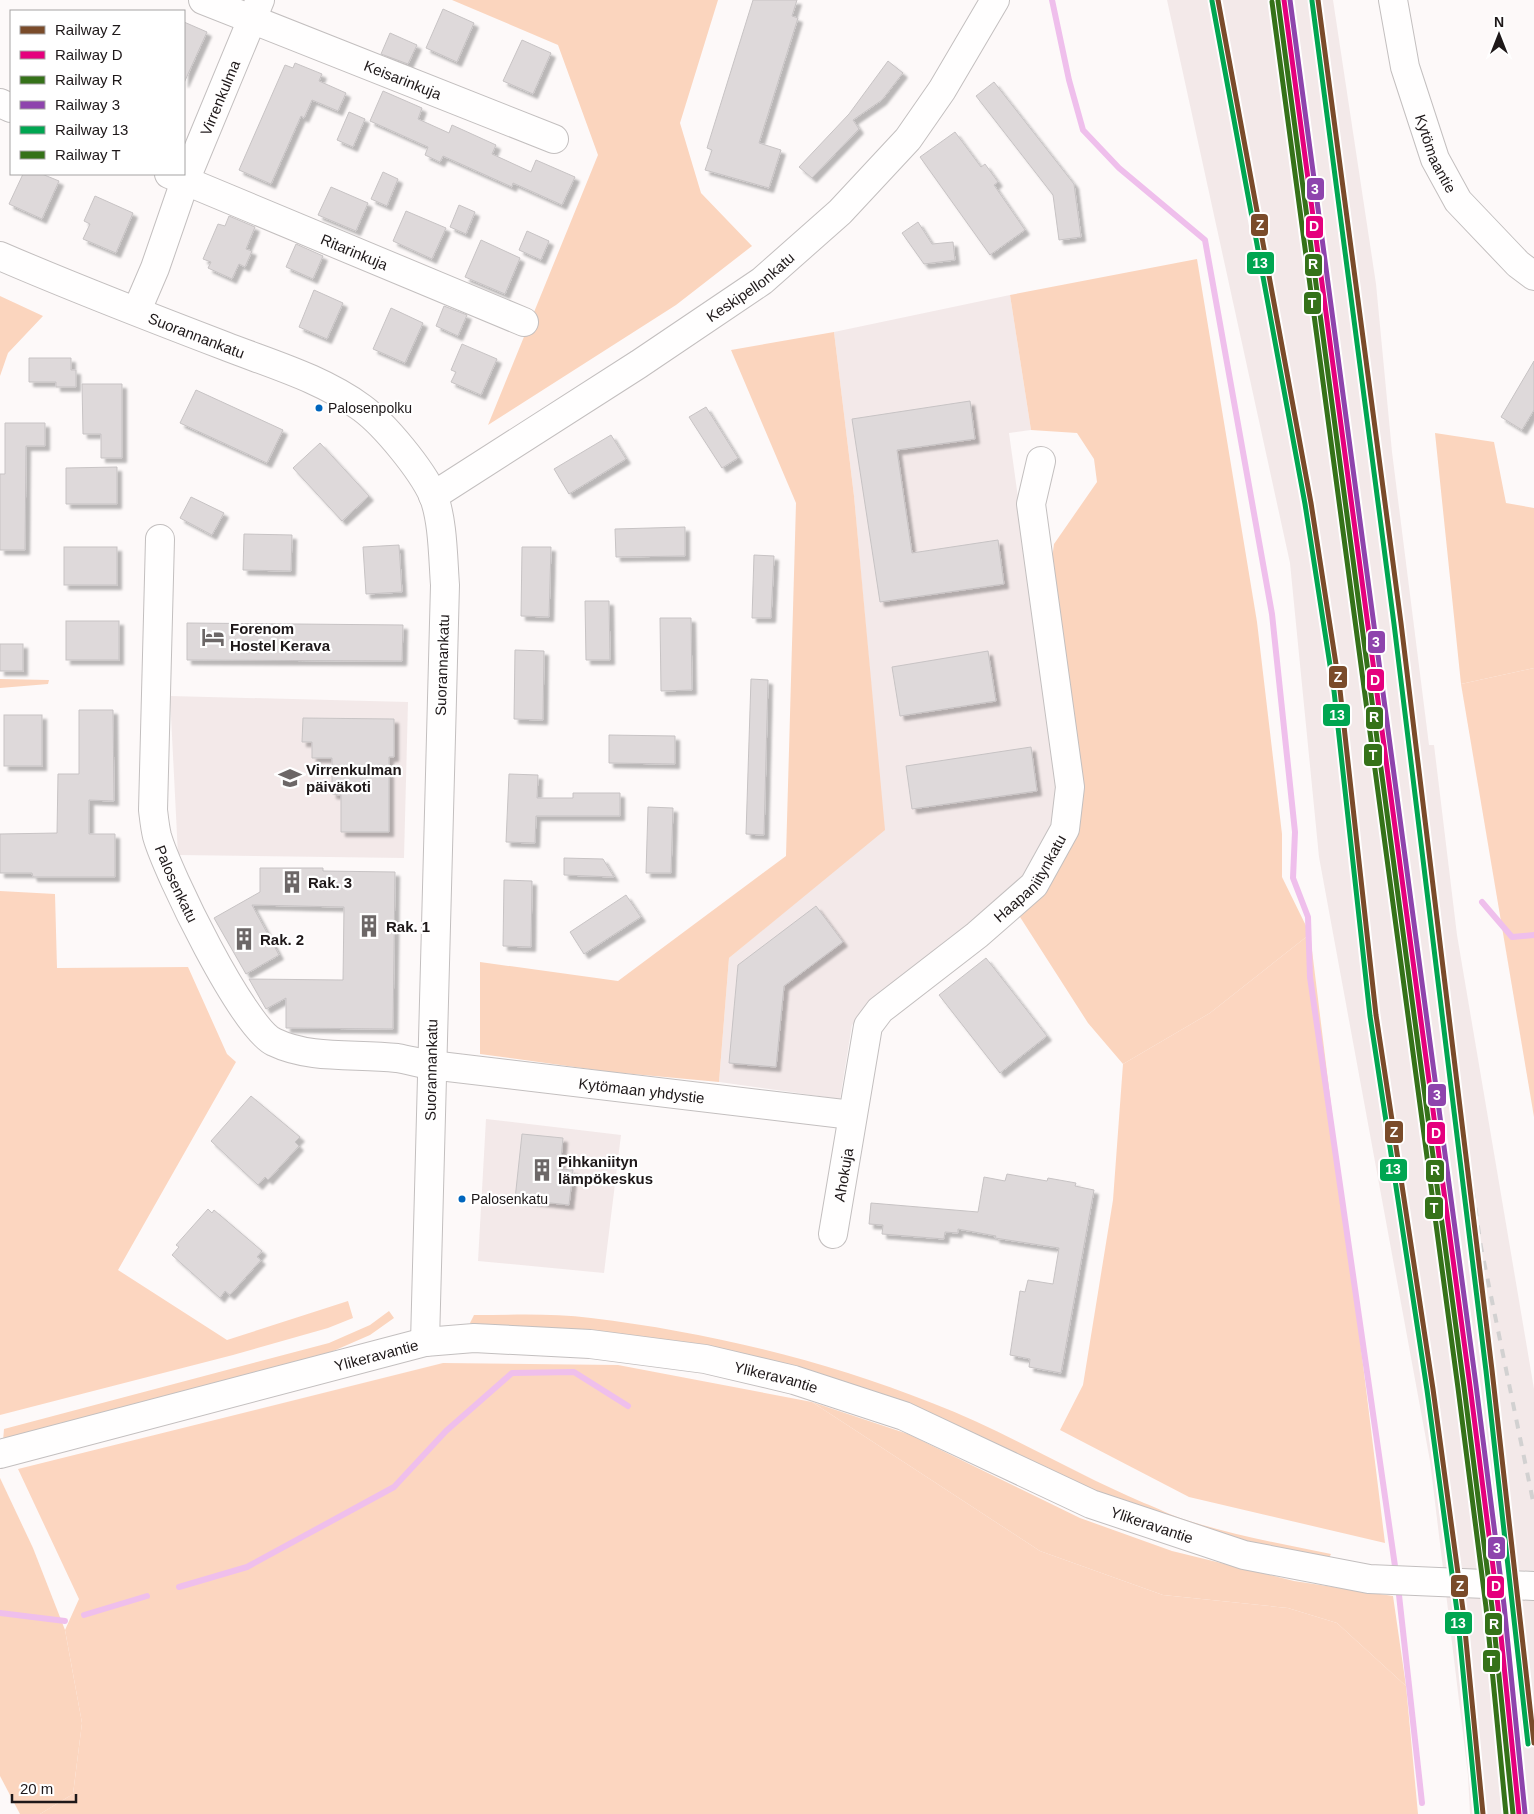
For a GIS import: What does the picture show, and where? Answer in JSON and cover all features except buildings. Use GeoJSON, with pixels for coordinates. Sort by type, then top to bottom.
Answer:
{"type":"FeatureCollection","features":[{"type":"Feature","properties":{"kind":"street","name":"Keisarinkuja"},"geometry":{"type":"LineString","coordinates":[[202,0],[256,10],[554,139]]}},
{"type":"Feature","properties":{"kind":"street","name":"Keskipellonkatu"},"geometry":{"type":"LineString","coordinates":[[433,496],[639,364],[762,281],[833,218],[908,139],[942,90],[995,0]]}},
{"type":"Feature","properties":{"kind":"street","name":"Kytömaantie"},"geometry":{"type":"LineString","coordinates":[[1393,0],[1405,67],[1435,159],[1458,201],[1518,264],[1534,276]]}},
{"type":"Feature","properties":{"kind":"street","name":"Virrenkulma"},"geometry":{"type":"LineString","coordinates":[[185,161],[256,10]]}},
{"type":"Feature","properties":{"kind":"street","name":"Virrenkulma"},"geometry":{"type":"LineString","coordinates":[[138,310],[155,268],[177,178]]}},
{"type":"Feature","properties":{"kind":"street","name":"Ritarinkuja"},"geometry":{"type":"LineString","coordinates":[[177,178],[524,322]]}},
{"type":"Feature","properties":{"kind":"street","name":"Suorannankatu"},"geometry":{"type":"LineString","coordinates":[[0,256],[78,289],[138,310],[320,383],[363,408],[399,443],[433,496],[441,536],[444,585],[425,1342]]}},
{"type":"Feature","properties":{"kind":"street","name":"Haapaniitynkatu"},"geometry":{"type":"LineString","coordinates":[[852,1114],[868,1026],[880,1010],[977,935],[1034,885],[1065,829],[1070,787],[1031,504],[1041,461]]}},
{"type":"Feature","properties":{"kind":"street","name":"Palosenkatu"},"geometry":{"type":"LineString","coordinates":[[160,539],[153,810],[157,836],[194,920],[237,1001],[253,1024],[272,1042],[303,1052],[398,1058],[431,1065]]}},
{"type":"Feature","properties":{"kind":"street","name":"Kytömaan yhdystie"},"geometry":{"type":"LineString","coordinates":[[431,1065],[852,1114]]}},
{"type":"Feature","properties":{"kind":"street","name":"Ahokuja"},"geometry":{"type":"LineString","coordinates":[[833,1234],[852,1114]]}},
{"type":"Feature","properties":{"kind":"street","name":"Ylikeravantie"},"geometry":{"type":"LineString","coordinates":[[0,1454],[425,1342],[474,1338],[590,1344],[705,1359],[794,1380],[904,1416],[1090,1504],[1244,1555],[1370,1579],[1534,1586]]}},
{"type":"Feature","properties":{"kind":"shaded area"},"geometry":{"type":"Polygon","coordinates":[[[452,0],[718,0],[680,123],[701,193],[752,246],[676,305],[488,425],[598,155],[558,45],[452,0]]]}},
{"type":"Feature","properties":{"kind":"shaded area"},"geometry":{"type":"Polygon","coordinates":[[[1167,0],[1333,0],[1376,284],[1392,452],[1429,745],[1434,745],[1457,935],[1534,1389],[1534,1814],[1470,1814],[1468,1775],[1430,1461],[1319,857],[1290,563],[1167,0]]]}},
{"type":"Feature","properties":{"kind":"shaded area"},"geometry":{"type":"Polygon","coordinates":[[[1197,259],[1257,622],[1282,834],[1282,877],[1310,934],[1210,1013],[1123,1064],[1088,1023],[1020,917],[1044,893],[1074,838],[1051,566],[1054,544],[1097,482],[1094,459],[1077,433],[1031,430],[1010,295],[1197,259]]]}},
{"type":"Feature","properties":{"kind":"shaded area"},"geometry":{"type":"Polygon","coordinates":[[[1010,295],[1031,430],[1009,433],[1058,784],[1054,824],[1026,875],[971,927],[871,1006],[852,1025],[840,1099],[719,1082],[729,958],[884,829],[854,496],[834,332],[1010,295]]]}},
{"type":"Feature","properties":{"kind":"shaded area"},"geometry":{"type":"Polygon","coordinates":[[[0,296],[43,316],[8,353],[0,376],[0,296]]]}},
{"type":"Feature","properties":{"kind":"shaded area"},"geometry":{"type":"Polygon","coordinates":[[[834,332],[854,496],[885,830],[729,958],[719,1082],[611,1072],[480,1054],[480,962],[618,981],[786,856],[796,503],[731,350],[834,332]]]}},
{"type":"Feature","properties":{"kind":"shaded area"},"geometry":{"type":"Polygon","coordinates":[[[1435,433],[1494,442],[1506,503],[1534,508],[1534,668],[1461,684],[1435,433]]]}},
{"type":"Feature","properties":{"kind":"shaded area"},"geometry":{"type":"Polygon","coordinates":[[[1534,668],[1534,1117],[1461,684],[1534,668]]]}},
{"type":"Feature","properties":{"kind":"shaded area"},"geometry":{"type":"Polygon","coordinates":[[[0,679],[49,680],[48,684],[0,688],[0,679]]]}},
{"type":"Feature","properties":{"kind":"shaded area","name":"Virrenkulman päiväkoti"},"geometry":{"type":"Polygon","coordinates":[[[170,696],[408,702],[404,858],[178,855],[170,696]]]}},
{"type":"Feature","properties":{"kind":"shaded area"},"geometry":{"type":"Polygon","coordinates":[[[0,891],[55,894],[57,968],[188,967],[227,1054],[236,1062],[118,1270],[227,1340],[348,1301],[353,1318],[328,1328],[233,1355],[0,1415],[0,891]]]}},
{"type":"Feature","properties":{"kind":"shaded area"},"geometry":{"type":"Polygon","coordinates":[[[1310,934],[1385,1543],[1189,1497],[1060,1430],[1083,1385],[1113,1200],[1123,1064],[1210,1013],[1310,934]]]}},
{"type":"Feature","properties":{"kind":"shaded area"},"geometry":{"type":"Polygon","coordinates":[[[486,1119],[621,1135],[604,1273],[478,1261],[486,1119]]]}},
{"type":"Feature","properties":{"kind":"shaded area"},"geometry":{"type":"Polygon","coordinates":[[[389,1311],[394,1318],[370,1335],[331,1352],[3,1441],[4,1429],[329,1343],[370,1325],[389,1311]]]}},
{"type":"Feature","properties":{"kind":"shaded area"},"geometry":{"type":"Polygon","coordinates":[[[474,1315],[562,1315],[591,1318],[678,1331],[807,1361],[891,1388],[959,1414],[1117,1491],[1181,1518],[1240,1535],[1331,1554],[1329,1558],[1192,1530],[1155,1518],[928,1417],[487,1329],[470,1323],[474,1315]]]}},
{"type":"Feature","properties":{"kind":"shaded area"},"geometry":{"type":"Polygon","coordinates":[[[443,1363],[618,1365],[812,1402],[1040,1551],[1163,1595],[1288,1608],[1337,1623],[1406,1686],[1418,1814],[40,1814],[73,1794],[82,1723],[65,1630],[79,1599],[18,1469],[443,1363]]]}},
{"type":"Feature","properties":{"kind":"shaded area"},"geometry":{"type":"Polygon","coordinates":[[[812,1402],[908,1434],[1080,1518],[1172,1551],[1294,1581],[1393,1596],[1406,1686],[1337,1623],[1288,1608],[1163,1595],[1040,1551],[812,1402]]]}},
{"type":"Feature","properties":{"kind":"shaded area"},"geometry":{"type":"Polygon","coordinates":[[[0,1478],[33,1548],[65,1630],[82,1723],[73,1794],[40,1814],[20,1814],[0,1776],[0,1478]]]}},
{"type":"Feature","properties":{"kind":"waterway"},"geometry":{"type":"LineString","coordinates":[[1052,0],[1069,80],[1083,130],[1119,168],[1205,240],[1272,614],[1295,832],[1293,878],[1308,917],[1310,977],[1396,1573]]}},
{"type":"Feature","properties":{"kind":"waterway"},"geometry":{"type":"LineString","coordinates":[[1482,902],[1512,937],[1534,935]]}},
{"type":"Feature","properties":{"kind":"waterway"},"geometry":{"type":"LineString","coordinates":[[179,1587],[247,1567],[394,1487],[446,1431],[512,1373],[574,1372],[628,1406]]}},
{"type":"Feature","properties":{"kind":"waterway"},"geometry":{"type":"LineString","coordinates":[[1398,1586],[1422,1803]]}},
{"type":"Feature","properties":{"kind":"waterway"},"geometry":{"type":"LineString","coordinates":[[84,1615],[147,1596]]}},
{"type":"Feature","properties":{"kind":"waterway"},"geometry":{"type":"LineString","coordinates":[[0,1613],[65,1621]]}},
{"type":"Feature","properties":{"kind":"railway"},"geometry":{"type":"LineString","coordinates":[[1457,1083],[1481,1247],[1534,1506]]}},
{"type":"Feature","properties":{"kind":"rail line","name":"Z"},"geometry":{"type":"LineString","coordinates":[[1218,0],[1311,503],[1340,690],[1376,1015],[1433,1389],[1463,1610],[1483,1814]]}},
{"type":"Feature","properties":{"kind":"rail line","name":"D"},"geometry":{"type":"LineString","coordinates":[[1284,0],[1470,1386],[1498,1606],[1519,1814]]}},
{"type":"Feature","properties":{"kind":"rail line","name":"3"},"geometry":{"type":"LineString","coordinates":[[1290,0],[1476,1385],[1504,1605],[1525,1813]]}},
{"type":"Feature","properties":{"kind":"rail line","name":"Z"},"geometry":{"type":"LineString","coordinates":[[1318,0],[1401,623],[1492,1370],[1534,1743]]}},
{"type":"Feature","properties":{"kind":"rail line","name":"13"},"geometry":{"type":"LineString","coordinates":[[1212,1],[1305,504],[1334,691],[1370,1016],[1427,1390],[1457,1611],[1477,1814]]}},
{"type":"Feature","properties":{"kind":"rail line","name":"R"},"geometry":{"type":"LineString","coordinates":[[1278,1],[1464,1387],[1492,1607],[1513,1814]]}},
{"type":"Feature","properties":{"kind":"rail line","name":"13"},"geometry":{"type":"LineString","coordinates":[[1312,1],[1394,624],[1486,1371],[1528,1744]]}},
{"type":"Feature","properties":{"kind":"rail line","name":"T"},"geometry":{"type":"LineString","coordinates":[[1272,2],[1458,1388],[1486,1607],[1506,1814]]}},
{"type":"Feature","properties":{"kind":"place","name":"Palosenpolku"},"geometry":{"type":"Point","coordinates":[319,408]}},
{"type":"Feature","properties":{"kind":"place","name":"Forenom Hostel Kerava"},"geometry":{"type":"Point","coordinates":[213,637]}},
{"type":"Feature","properties":{"kind":"place","name":"Virrenkulman päiväkoti"},"geometry":{"type":"Point","coordinates":[290,778]}},
{"type":"Feature","properties":{"kind":"place","name":"Rak. 3"},"geometry":{"type":"Point","coordinates":[292,882]}},
{"type":"Feature","properties":{"kind":"place","name":"Rak. 1"},"geometry":{"type":"Point","coordinates":[369,926]}},
{"type":"Feature","properties":{"kind":"place","name":"Rak. 2"},"geometry":{"type":"Point","coordinates":[244,939]}},
{"type":"Feature","properties":{"kind":"place","name":"Pihkaniityn lämpökeskus"},"geometry":{"type":"Point","coordinates":[542,1170]}},
{"type":"Feature","properties":{"kind":"place","name":"Palosenkatu"},"geometry":{"type":"Point","coordinates":[462,1199]}}]}
